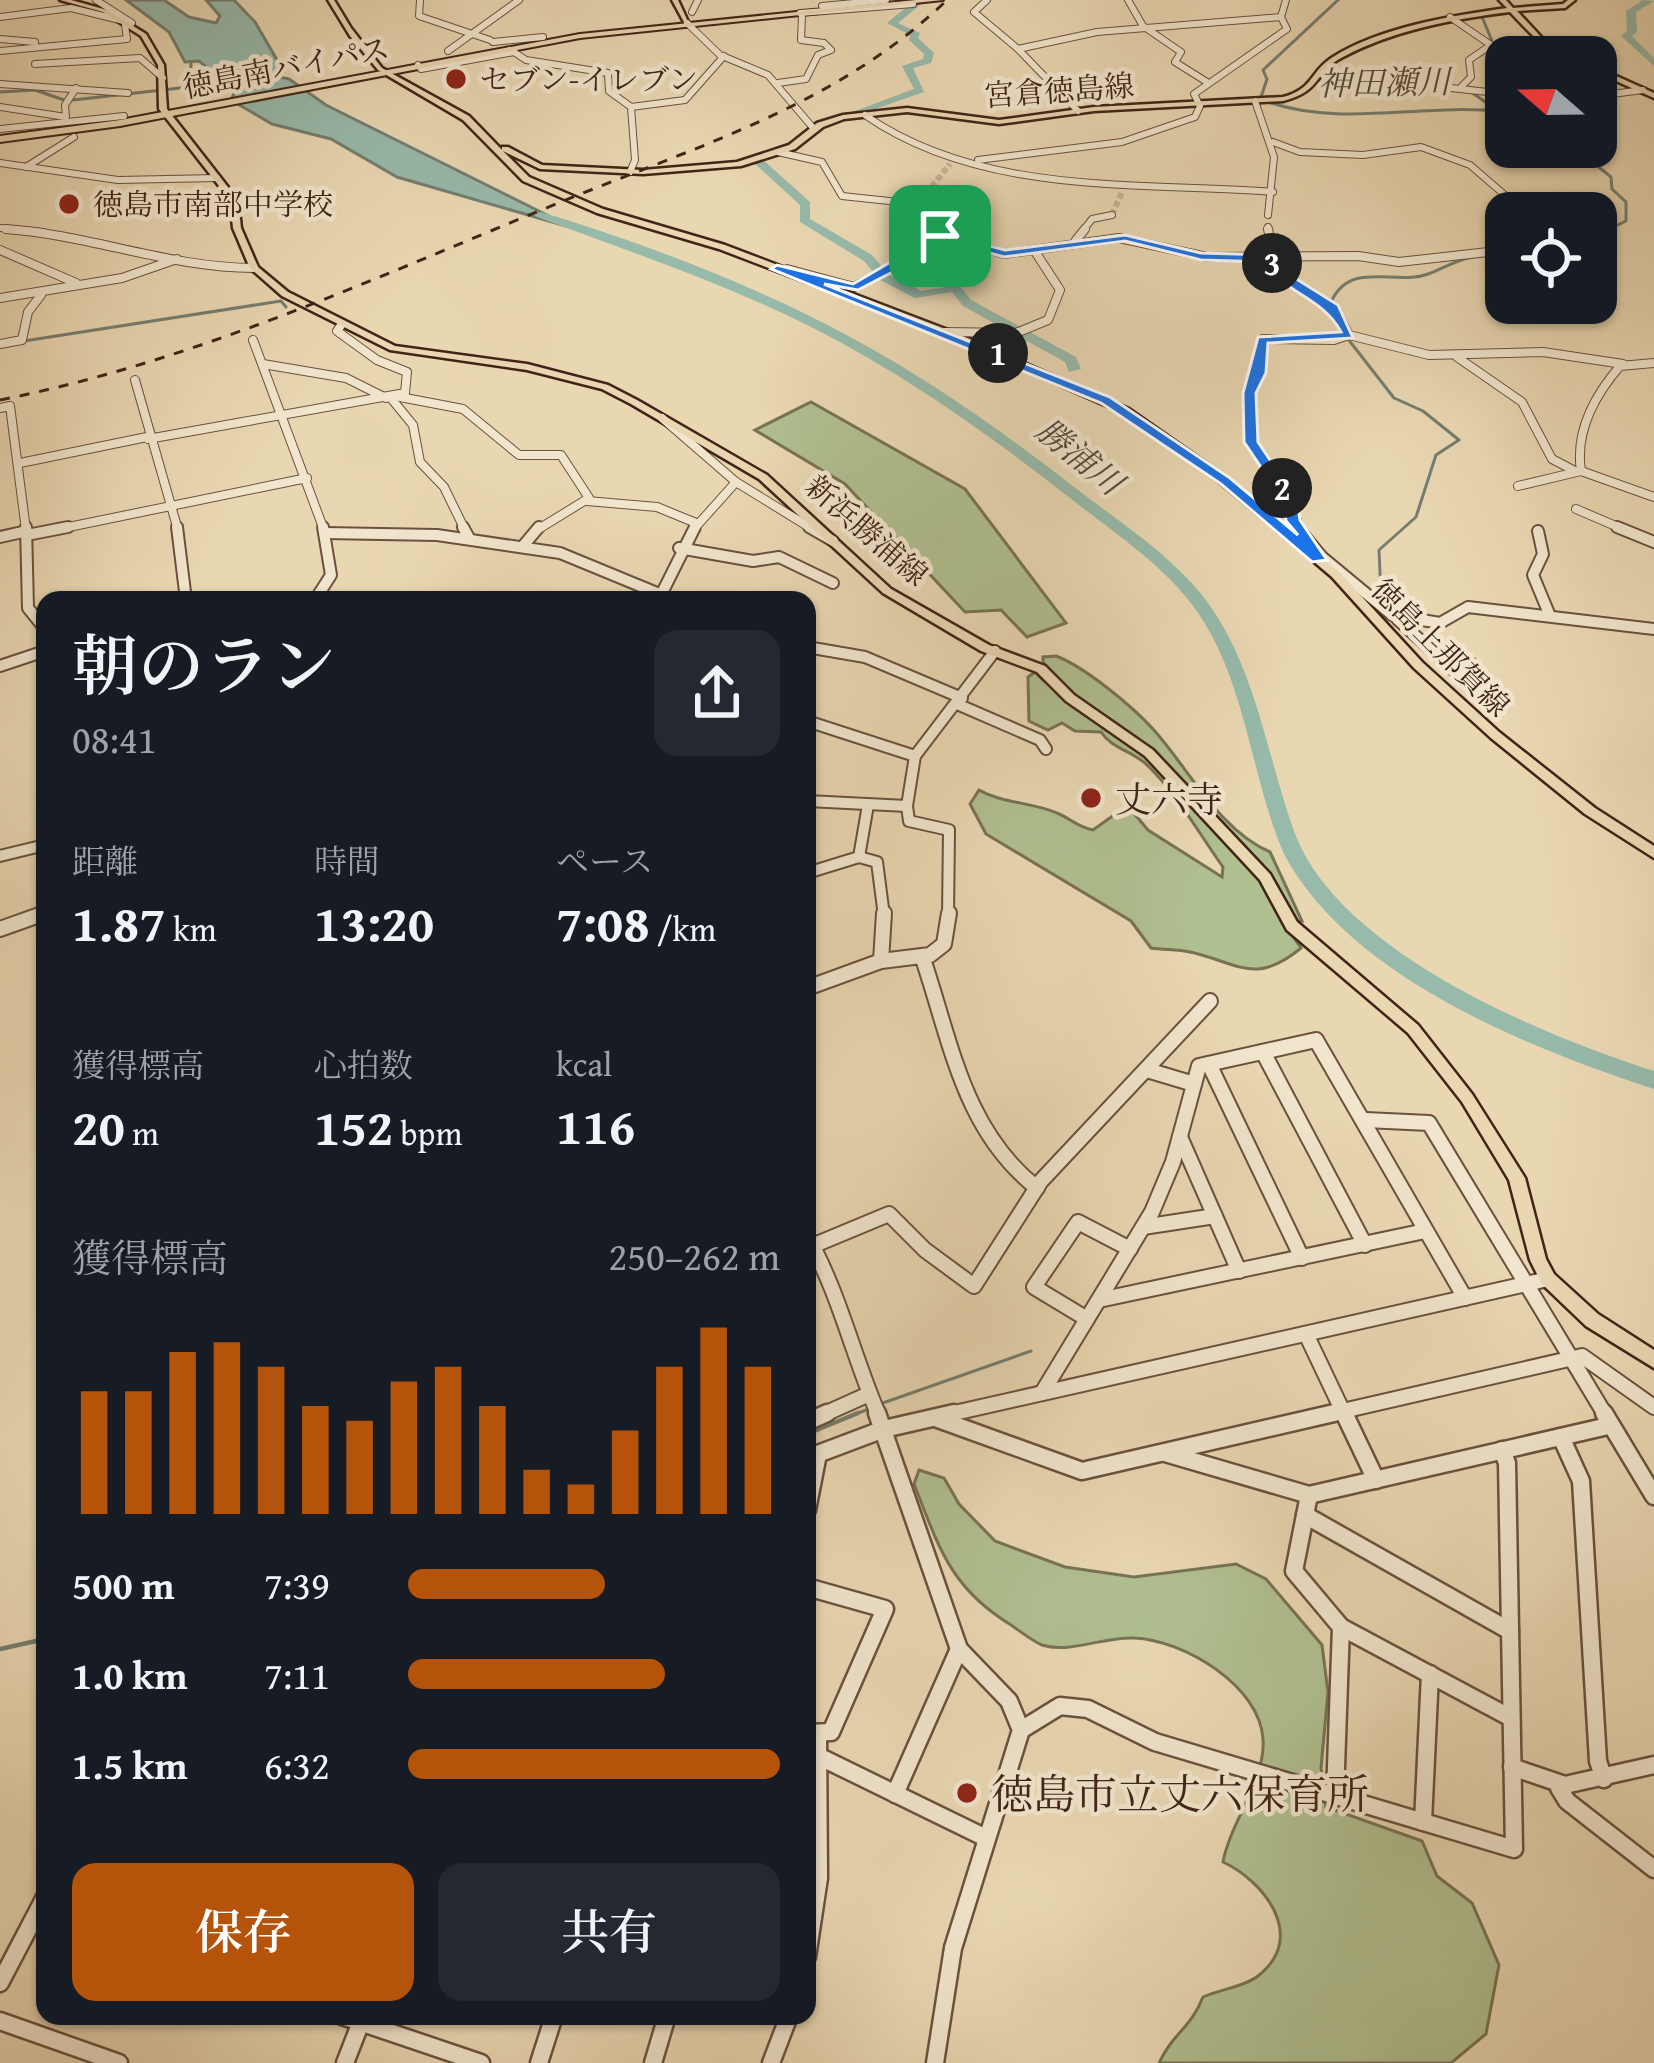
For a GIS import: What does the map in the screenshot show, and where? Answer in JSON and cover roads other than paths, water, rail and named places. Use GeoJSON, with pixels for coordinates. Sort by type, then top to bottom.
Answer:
{"type":"FeatureCollection","features":[{"type":"Feature","properties":{"kind":"highway","name":"徳島南バイパス"},"geometry":{"type":"LineString","coordinates":[[377,70],[418,65],[491,45],[801,10],[938,0]]}},
{"type":"Feature","properties":{"kind":"highway","name":"徳島南バイパス"},"geometry":{"type":"LineString","coordinates":[[801,10],[913,2]]}},
{"type":"Feature","properties":{"kind":"highway","name":"徳島南バイパス"},"geometry":{"type":"LineString","coordinates":[[0,134],[169,111],[543,37],[607,31]]}},
{"type":"Feature","properties":{"kind":"highway"},"geometry":{"type":"LineString","coordinates":[[377,70],[491,45]]}},
{"type":"Feature","properties":{"kind":"highway","name":"徳島南バイパス"},"geometry":{"type":"LineString","coordinates":[[0,134],[67,121],[169,111]]}},
{"type":"Feature","properties":{"kind":"highway"},"geometry":{"type":"LineString","coordinates":[[67,121],[169,111]]}},
{"type":"Feature","properties":{"kind":"main road"},"geometry":{"type":"LineString","coordinates":[[63,0],[127,24],[151,45],[169,111],[234,200],[237,228],[254,268]]}},
{"type":"Feature","properties":{"kind":"main road","name":"徳島上那賀線"},"geometry":{"type":"LineString","coordinates":[[331,0],[377,70],[475,126],[521,175],[542,187],[943,331],[1063,379],[1126,412],[1226,481],[1320,558],[1495,735],[1555,785],[1653,851]]}},
{"type":"Feature","properties":{"kind":"main road"},"geometry":{"type":"LineString","coordinates":[[674,0],[685,22]]}},
{"type":"Feature","properties":{"kind":"main road"},"geometry":{"type":"LineString","coordinates":[[1502,0],[1543,36]]}},
{"type":"Feature","properties":{"kind":"main road","name":"宮倉徳島線"},"geometry":{"type":"LineString","coordinates":[[475,126],[535,166],[630,172],[738,164],[778,152],[836,118],[908,110],[990,122],[1305,94],[1338,56],[1450,16],[1565,5],[1572,0]]}},
{"type":"Feature","properties":{"kind":"main road"},"geometry":{"type":"LineString","coordinates":[[1617,79],[1654,96]]}},
{"type":"Feature","properties":{"kind":"main road","name":"新浜勝浦線"},"geometry":{"type":"LineString","coordinates":[[254,268],[285,294],[412,353],[527,367],[605,387],[763,477],[887,591],[995,651],[1041,669],[1070,698],[1161,763],[1265,878],[1292,926],[1414,1029],[1504,1152],[1548,1279],[1592,1320],[1654,1360]]}},
{"type":"Feature","properties":{"kind":"street"},"geometry":{"type":"LineString","coordinates":[[96,0],[127,24]]}},
{"type":"Feature","properties":{"kind":"street"},"geometry":{"type":"LineString","coordinates":[[420,0],[419,16],[491,45],[543,37]]}},
{"type":"Feature","properties":{"kind":"street"},"geometry":{"type":"LineString","coordinates":[[448,51],[519,0]]}},
{"type":"Feature","properties":{"kind":"street"},"geometry":{"type":"LineString","coordinates":[[692,12],[698,0]]}},
{"type":"Feature","properties":{"kind":"street"},"geometry":{"type":"LineString","coordinates":[[778,83],[806,79],[818,55],[831,50],[824,43],[801,40],[801,10],[886,0]]}},
{"type":"Feature","properties":{"kind":"street"},"geometry":{"type":"LineString","coordinates":[[987,0],[974,12],[1078,111]]}},
{"type":"Feature","properties":{"kind":"street"},"geometry":{"type":"LineString","coordinates":[[1128,0],[1131,13],[1181,52],[1175,62],[1207,82]]}},
{"type":"Feature","properties":{"kind":"street"},"geometry":{"type":"LineString","coordinates":[[1281,17],[1286,0]]}},
{"type":"Feature","properties":{"kind":"street"},"geometry":{"type":"LineString","coordinates":[[0,17],[70,8],[127,24]]}},
{"type":"Feature","properties":{"kind":"street"},"geometry":{"type":"LineString","coordinates":[[13,15],[0,37],[35,42],[37,48],[35,64],[15,84]]}},
{"type":"Feature","properties":{"kind":"street"},"geometry":{"type":"LineString","coordinates":[[1450,16],[1491,45],[1468,60],[1471,77],[1461,86]]}},
{"type":"Feature","properties":{"kind":"street"},"geometry":{"type":"LineString","coordinates":[[1018,49],[1148,28],[1281,17]]}},
{"type":"Feature","properties":{"kind":"street"},"geometry":{"type":"LineString","coordinates":[[971,162],[1127,141],[1195,117],[1199,104],[1191,97],[1283,34],[1288,26],[1281,17]]}},
{"type":"Feature","properties":{"kind":"street"},"geometry":{"type":"LineString","coordinates":[[685,22],[694,36],[710,41],[724,56],[742,60],[778,83],[783,99],[796,106],[814,129]]}},
{"type":"Feature","properties":{"kind":"street"},"geometry":{"type":"LineString","coordinates":[[0,51],[127,39],[127,24]]}},
{"type":"Feature","properties":{"kind":"street"},"geometry":{"type":"LineString","coordinates":[[418,65],[421,69],[512,51],[526,60],[608,73],[611,94],[631,107],[685,100],[689,88],[708,78],[724,56]]}},
{"type":"Feature","properties":{"kind":"street"},"geometry":{"type":"LineString","coordinates":[[35,64],[140,58],[163,79]]}},
{"type":"Feature","properties":{"kind":"street"},"geometry":{"type":"LineString","coordinates":[[1322,74],[1485,90]]}},
{"type":"Feature","properties":{"kind":"street"},"geometry":{"type":"LineString","coordinates":[[0,84],[128,93]]}},
{"type":"Feature","properties":{"kind":"street"},"geometry":{"type":"LineString","coordinates":[[0,107],[67,121],[65,105],[76,88]]}},
{"type":"Feature","properties":{"kind":"street"},"geometry":{"type":"LineString","coordinates":[[1617,94],[1643,91]]}},
{"type":"Feature","properties":{"kind":"street"},"geometry":{"type":"LineString","coordinates":[[1255,101],[1273,142],[1278,172],[1268,215]]}},
{"type":"Feature","properties":{"kind":"street"},"geometry":{"type":"LineString","coordinates":[[630,172],[634,160],[631,107]]}},
{"type":"Feature","properties":{"kind":"street"},"geometry":{"type":"LineString","coordinates":[[865,115],[875,126],[952,161],[1124,189],[1160,182],[1183,189],[1274,192]]}},
{"type":"Feature","properties":{"kind":"street"},"geometry":{"type":"LineString","coordinates":[[0,134],[124,116]]}},
{"type":"Feature","properties":{"kind":"street"},"geometry":{"type":"LineString","coordinates":[[25,167],[74,136]]}},
{"type":"Feature","properties":{"kind":"street"},"geometry":{"type":"LineString","coordinates":[[1273,142],[1300,152],[1342,154],[1421,147],[1470,164],[1502,192]]}},
{"type":"Feature","properties":{"kind":"street"},"geometry":{"type":"LineString","coordinates":[[778,152],[822,162],[842,196],[908,203],[926,194]]}},
{"type":"Feature","properties":{"kind":"street"},"geometry":{"type":"LineString","coordinates":[[0,163],[118,180],[217,178]]}},
{"type":"Feature","properties":{"kind":"street"},"geometry":{"type":"LineString","coordinates":[[908,203],[922,227],[988,252],[1036,253],[1075,240],[1125,238],[1201,256],[1271,259],[1358,256],[1400,262],[1485,251]]}},
{"type":"Feature","properties":{"kind":"street"},"geometry":{"type":"LineString","coordinates":[[1075,240],[1092,219],[1112,214]]}},
{"type":"Feature","properties":{"kind":"street"},"geometry":{"type":"LineString","coordinates":[[1268,227],[1277,272],[1331,306],[1347,336]]}},
{"type":"Feature","properties":{"kind":"street"},"geometry":{"type":"LineString","coordinates":[[0,228],[63,233],[234,270],[254,268]]}},
{"type":"Feature","properties":{"kind":"street"},"geometry":{"type":"LineString","coordinates":[[777,269],[854,287],[925,251],[940,236]]}},
{"type":"Feature","properties":{"kind":"street"},"geometry":{"type":"LineString","coordinates":[[0,250],[77,283]]}},
{"type":"Feature","properties":{"kind":"street"},"geometry":{"type":"LineString","coordinates":[[943,331],[993,339],[1048,317],[1061,299],[1054,278],[1036,253]]}},
{"type":"Feature","properties":{"kind":"street"},"geometry":{"type":"LineString","coordinates":[[0,298],[41,295],[77,283],[122,278],[178,259]]}},
{"type":"Feature","properties":{"kind":"street"},"geometry":{"type":"LineString","coordinates":[[0,344],[22,340],[28,312],[41,295]]}},
{"type":"Feature","properties":{"kind":"street"},"geometry":{"type":"LineString","coordinates":[[342,324],[337,331],[369,356],[407,372],[408,388],[392,397]]}},
{"type":"Feature","properties":{"kind":"street"},"geometry":{"type":"LineString","coordinates":[[1472,664],[1459,675],[1320,558],[1293,521],[1290,500],[1251,442],[1250,393],[1259,373],[1263,339],[1347,336],[1457,357],[1543,352],[1624,364],[1654,363]]}},
{"type":"Feature","properties":{"kind":"street"},"geometry":{"type":"LineString","coordinates":[[253,340],[325,533],[331,575],[321,591]]}},
{"type":"Feature","properties":{"kind":"street"},"geometry":{"type":"LineString","coordinates":[[1457,357],[1522,403],[1552,460],[1654,497]]}},
{"type":"Feature","properties":{"kind":"street"},"geometry":{"type":"LineString","coordinates":[[263,364],[316,370],[392,397],[413,425],[420,462],[444,487],[469,538]]}},
{"type":"Feature","properties":{"kind":"street"},"geometry":{"type":"LineString","coordinates":[[1578,471],[1578,450],[1591,407],[1604,382],[1624,364]]}},
{"type":"Feature","properties":{"kind":"street"},"geometry":{"type":"LineString","coordinates":[[135,380],[148,438],[175,506],[185,591]]}},
{"type":"Feature","properties":{"kind":"street"},"geometry":{"type":"LineString","coordinates":[[20,463],[281,411],[392,397],[464,409],[470,419],[500,431],[519,454],[561,455],[587,501]]}},
{"type":"Feature","properties":{"kind":"street"},"geometry":{"type":"LineString","coordinates":[[0,408],[10,406],[20,463],[28,608],[36,618]]}},
{"type":"Feature","properties":{"kind":"street"},"geometry":{"type":"LineString","coordinates":[[662,418],[736,482],[832,541]]}},
{"type":"Feature","properties":{"kind":"street"},"geometry":{"type":"LineString","coordinates":[[1518,486],[1578,471]]}},
{"type":"Feature","properties":{"kind":"street"},"geometry":{"type":"LineString","coordinates":[[0,537],[307,478]]}},
{"type":"Feature","properties":{"kind":"street"},"geometry":{"type":"LineString","coordinates":[[662,591],[696,523],[736,482]]}},
{"type":"Feature","properties":{"kind":"street"},"geometry":{"type":"LineString","coordinates":[[524,546],[543,522],[587,501],[665,508],[696,523]]}},
{"type":"Feature","properties":{"kind":"street"},"geometry":{"type":"LineString","coordinates":[[1576,508],[1654,542]]}},
{"type":"Feature","properties":{"kind":"street"},"geometry":{"type":"LineString","coordinates":[[1538,531],[1543,554],[1533,575],[1550,616]]}},
{"type":"Feature","properties":{"kind":"street"},"geometry":{"type":"LineString","coordinates":[[325,533],[469,538],[524,546],[579,559],[647,591]]}},
{"type":"Feature","properties":{"kind":"street"},"geometry":{"type":"LineString","coordinates":[[680,548],[753,561],[787,559],[833,584]]}},
{"type":"Feature","properties":{"kind":"street"},"geometry":{"type":"LineString","coordinates":[[1396,618],[1440,623],[1468,608],[1654,629]]}},
{"type":"Feature","properties":{"kind":"street"},"geometry":{"type":"LineString","coordinates":[[816,649],[865,657],[1040,740],[1046,749]]}},
{"type":"Feature","properties":{"kind":"street"},"geometry":{"type":"LineString","coordinates":[[816,985],[881,961],[922,956],[944,944],[953,864],[949,830],[909,820],[907,806],[916,756],[995,651]]}},
{"type":"Feature","properties":{"kind":"street"},"geometry":{"type":"LineString","coordinates":[[0,666],[36,654]]}},
{"type":"Feature","properties":{"kind":"street"},"geometry":{"type":"LineString","coordinates":[[816,725],[916,756]]}},
{"type":"Feature","properties":{"kind":"street"},"geometry":{"type":"LineString","coordinates":[[816,802],[907,806]]}},
{"type":"Feature","properties":{"kind":"street"},"geometry":{"type":"LineString","coordinates":[[859,857],[868,805]]}},
{"type":"Feature","properties":{"kind":"street"},"geometry":{"type":"LineString","coordinates":[[0,856],[36,846]]}},
{"type":"Feature","properties":{"kind":"street"},"geometry":{"type":"LineString","coordinates":[[816,870],[859,857],[877,862],[883,876],[881,961]]}},
{"type":"Feature","properties":{"kind":"street"},"geometry":{"type":"LineString","coordinates":[[0,929],[36,916]]}},
{"type":"Feature","properties":{"kind":"street"},"geometry":{"type":"LineString","coordinates":[[922,956],[974,1113],[1012,1167],[1037,1188]]}},
{"type":"Feature","properties":{"kind":"street"},"geometry":{"type":"LineString","coordinates":[[816,1239],[889,1214],[925,1250],[974,1286],[1015,1230],[1037,1188],[1210,1001]]}},
{"type":"Feature","properties":{"kind":"street"},"geometry":{"type":"LineString","coordinates":[[1042,1394],[1143,1227],[1180,1137],[1199,1066],[1316,1040],[1465,1298]]}},
{"type":"Feature","properties":{"kind":"street"},"geometry":{"type":"LineString","coordinates":[[1263,1052],[1365,1245]]}},
{"type":"Feature","properties":{"kind":"street"},"geometry":{"type":"LineString","coordinates":[[1209,1064],[1302,1258]]}},
{"type":"Feature","properties":{"kind":"street"},"geometry":{"type":"LineString","coordinates":[[1147,1070],[1194,1084]]}},
{"type":"Feature","properties":{"kind":"street"},"geometry":{"type":"LineString","coordinates":[[1366,1120],[1429,1123],[1654,1496]]}},
{"type":"Feature","properties":{"kind":"street"},"geometry":{"type":"LineString","coordinates":[[1180,1137],[1239,1271]]}},
{"type":"Feature","properties":{"kind":"street"},"geometry":{"type":"LineString","coordinates":[[1143,1227],[1215,1216]]}},
{"type":"Feature","properties":{"kind":"street"},"geometry":{"type":"LineString","coordinates":[[1088,1319],[1034,1287],[1078,1222],[1130,1249]]}},
{"type":"Feature","properties":{"kind":"street"},"geometry":{"type":"LineString","coordinates":[[1099,1300],[1425,1231]]}},
{"type":"Feature","properties":{"kind":"street"},"geometry":{"type":"LineString","coordinates":[[816,1252],[830,1276],[959,1648],[1009,1701],[1021,1730],[952,1948],[935,2063]]}},
{"type":"Feature","properties":{"kind":"street"},"geometry":{"type":"LineString","coordinates":[[816,1454],[884,1429],[1548,1279]]}},
{"type":"Feature","properties":{"kind":"street"},"geometry":{"type":"LineString","coordinates":[[1306,1334],[1376,1480]]}},
{"type":"Feature","properties":{"kind":"street"},"geometry":{"type":"LineString","coordinates":[[934,1418],[1082,1471],[1582,1356],[1654,1407]]}},
{"type":"Feature","properties":{"kind":"street"},"geometry":{"type":"LineString","coordinates":[[816,1418],[869,1394]]}},
{"type":"Feature","properties":{"kind":"street"},"geometry":{"type":"LineString","coordinates":[[1164,1452],[1309,1495],[1609,1426]]}},
{"type":"Feature","properties":{"kind":"street"},"geometry":{"type":"LineString","coordinates":[[1561,1437],[1581,1481],[1598,1762],[1604,1779]]}},
{"type":"Feature","properties":{"kind":"street"},"geometry":{"type":"LineString","coordinates":[[1021,1730],[1060,1706],[1088,1709],[1155,1742],[1514,1849],[1507,1463],[1502,1450]]}},
{"type":"Feature","properties":{"kind":"street"},"geometry":{"type":"LineString","coordinates":[[1309,1495],[1294,1570],[1341,1627],[1511,1718]]}},
{"type":"Feature","properties":{"kind":"street"},"geometry":{"type":"LineString","coordinates":[[1305,1515],[1510,1631]]}},
{"type":"Feature","properties":{"kind":"street"},"geometry":{"type":"LineString","coordinates":[[816,1590],[885,1609],[831,1732],[816,1734]]}},
{"type":"Feature","properties":{"kind":"street"},"geometry":{"type":"LineString","coordinates":[[1335,1796],[1341,1627]]}},
{"type":"Feature","properties":{"kind":"street"},"geometry":{"type":"LineString","coordinates":[[895,1794],[959,1648]]}},
{"type":"Feature","properties":{"kind":"street"},"geometry":{"type":"LineString","coordinates":[[1423,1822],[1430,1674]]}},
{"type":"Feature","properties":{"kind":"street"},"geometry":{"type":"LineString","coordinates":[[816,1747],[816,1898]]}},
{"type":"Feature","properties":{"kind":"street"},"geometry":{"type":"LineString","coordinates":[[818,1756],[986,1838]]}},
{"type":"Feature","properties":{"kind":"street"},"geometry":{"type":"LineString","coordinates":[[1512,1767],[1538,1784],[1559,1788],[1654,1765]]}},
{"type":"Feature","properties":{"kind":"street"},"geometry":{"type":"LineString","coordinates":[[1559,1788],[1567,1801],[1654,1868]]}},
{"type":"Feature","properties":{"kind":"street"},"geometry":{"type":"LineString","coordinates":[[0,1983],[36,1920]]}},
{"type":"Feature","properties":{"kind":"street"},"geometry":{"type":"LineString","coordinates":[[0,2021],[119,2063]]}},
{"type":"Feature","properties":{"kind":"street"},"geometry":{"type":"LineString","coordinates":[[345,2063],[351,2025]]}},
{"type":"Feature","properties":{"kind":"street"},"geometry":{"type":"LineString","coordinates":[[367,2025],[445,2057],[481,2063]]}},
{"type":"Feature","properties":{"kind":"street"},"geometry":{"type":"LineString","coordinates":[[539,2063],[551,2025]]}},
{"type":"Feature","properties":{"kind":"street"},"geometry":{"type":"LineString","coordinates":[[653,2063],[664,2025]]}},
{"type":"Feature","properties":{"kind":"street"},"geometry":{"type":"LineString","coordinates":[[771,2063],[786,2025]]}},
{"type":"Feature","properties":{"kind":"waterway"},"geometry":{"type":"LineString","coordinates":[[824,126],[920,90],[907,66],[928,61],[929,53],[912,38],[917,35],[892,23],[921,0]]}},
{"type":"Feature","properties":{"kind":"waterway","name":"神田瀬川"},"geometry":{"type":"LineString","coordinates":[[1261,97],[1267,79],[1263,70],[1338,0]]}},
{"type":"Feature","properties":{"kind":"waterway"},"geometry":{"type":"LineString","coordinates":[[1650,0],[1631,11],[1632,32],[1626,36],[1654,63]]}},
{"type":"Feature","properties":{"kind":"waterway"},"geometry":{"type":"LineString","coordinates":[[1480,12],[1490,36]]}},
{"type":"Feature","properties":{"kind":"waterway"},"geometry":{"type":"LineString","coordinates":[[73,100],[189,87],[191,64]]}},
{"type":"Feature","properties":{"kind":"waterway"},"geometry":{"type":"LineString","coordinates":[[0,92],[35,90],[64,100]]}},
{"type":"Feature","properties":{"kind":"waterway"},"geometry":{"type":"LineString","coordinates":[[1471,92],[1485,102]]}},
{"type":"Feature","properties":{"kind":"waterway","name":"神田瀬川"},"geometry":{"type":"LineString","coordinates":[[1268,102],[1326,113],[1485,111]]}},
{"type":"Feature","properties":{"kind":"waterway"},"geometry":{"type":"LineString","coordinates":[[757,160],[806,204],[804,220],[868,258],[884,277],[919,295],[955,288],[967,303],[1071,360],[1074,369]]}},
{"type":"Feature","properties":{"kind":"waterway"},"geometry":{"type":"LineString","coordinates":[[1600,168],[1611,177],[1615,192]]}},
{"type":"Feature","properties":{"kind":"waterway"},"geometry":{"type":"LineString","coordinates":[[1617,194],[1626,202],[1626,221],[1617,225]]}},
{"type":"Feature","properties":{"kind":"waterway","name":"勝浦川"},"geometry":{"type":"LineString","coordinates":[[541,215],[735,288],[846,340],[966,413],[1129,536],[1177,577],[1214,624],[1236,673],[1294,854],[1339,911],[1419,975],[1464,1002],[1559,1047],[1654,1080]]}},
{"type":"Feature","properties":{"kind":"waterway"},"geometry":{"type":"LineString","coordinates":[[1332,300],[1341,288],[1363,277],[1416,277],[1472,257]]}},
{"type":"Feature","properties":{"kind":"waterway"},"geometry":{"type":"LineString","coordinates":[[24,341],[281,301],[286,307]]}},
{"type":"Feature","properties":{"kind":"waterway"},"geometry":{"type":"LineString","coordinates":[[1330,309],[1341,332]]}},
{"type":"Feature","properties":{"kind":"waterway"},"geometry":{"type":"LineString","coordinates":[[1348,339],[1394,398],[1423,411],[1459,440],[1436,455],[1416,517],[1379,550],[1381,595]]}},
{"type":"Feature","properties":{"kind":"waterway"},"geometry":{"type":"LineString","coordinates":[[880,1404],[1031,1351]]}},
{"type":"Feature","properties":{"kind":"waterway"},"geometry":{"type":"LineString","coordinates":[[851,1416],[871,1408]]}},
{"type":"Feature","properties":{"kind":"waterway"},"geometry":{"type":"LineString","coordinates":[[816,1430],[858,1413]]}},
{"type":"Feature","properties":{"kind":"waterway"},"geometry":{"type":"LineString","coordinates":[[0,1649],[36,1641]]}},
{"type":"Feature","properties":{"kind":"tunnel"},"geometry":{"type":"LineString","coordinates":[[926,194],[950,164]]}},
{"type":"Feature","properties":{"kind":"tunnel"},"geometry":{"type":"LineString","coordinates":[[1112,215],[1122,192]]}},
{"type":"Feature","properties":{"kind":"railway"},"geometry":{"type":"LineString","coordinates":[[0,400],[214,341],[711,142],[859,69],[947,0]]}},
{"type":"Feature","properties":{"kind":"place","name":"セブン-イレブン"},"geometry":{"type":"Point","coordinates":[456,79]}},
{"type":"Feature","properties":{"kind":"place","name":"徳島市南部中学校"},"geometry":{"type":"Point","coordinates":[69,204]}},
{"type":"Feature","properties":{"kind":"place","name":"丈六寺"},"geometry":{"type":"Point","coordinates":[1091,798]}},
{"type":"Feature","properties":{"kind":"place","name":"徳島市立丈六保育所"},"geometry":{"type":"Point","coordinates":[967,1793]}}]}
